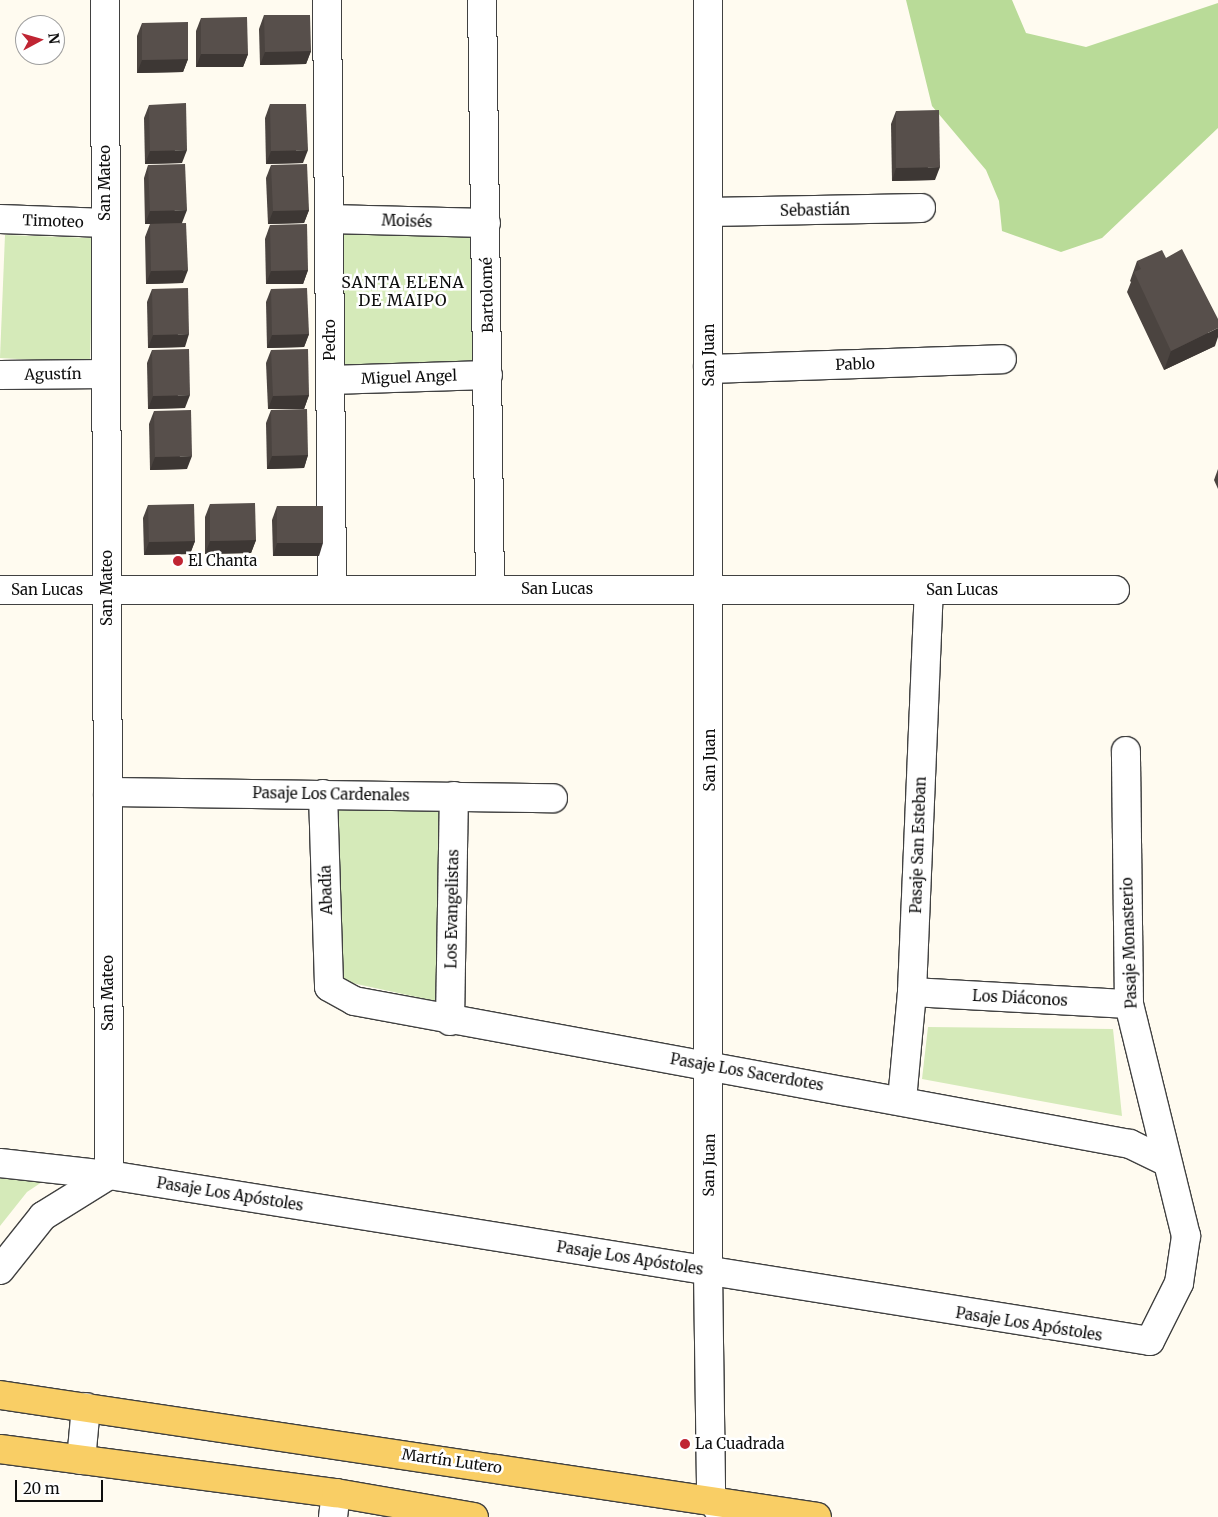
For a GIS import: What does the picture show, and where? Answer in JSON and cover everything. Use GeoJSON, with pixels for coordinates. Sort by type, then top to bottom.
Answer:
{"type":"FeatureCollection","features":[{"type":"Feature","properties":{"kind":"main road","name":"Martín Lutero"},"geometry":{"type":"LineString","coordinates":[[0,1395],[717,1508],[817,1517]]}},
{"type":"Feature","properties":{"kind":"main road"},"geometry":{"type":"LineString","coordinates":[[0,1450],[81,1460],[334,1505],[474,1517]]}},
{"type":"Feature","properties":{"kind":"street","name":"San Mateo"},"geometry":{"type":"LineString","coordinates":[[105,0],[109,1175]]}},
{"type":"Feature","properties":{"kind":"street","name":"Pedro"},"geometry":{"type":"LineString","coordinates":[[327,0],[332,590]]}},
{"type":"Feature","properties":{"kind":"street","name":"Bartolomé"},"geometry":{"type":"LineString","coordinates":[[482,0],[490,589]]}},
{"type":"Feature","properties":{"kind":"street","name":"San Juan"},"geometry":{"type":"LineString","coordinates":[[708,0],[710,1066],[708,1270],[717,1508]]}},
{"type":"Feature","properties":{"kind":"street","name":"Sebastián"},"geometry":{"type":"LineString","coordinates":[[709,212],[921,208]]}},
{"type":"Feature","properties":{"kind":"street","name":"Moisés"},"geometry":{"type":"LineString","coordinates":[[329,218],[486,223]]}},
{"type":"Feature","properties":{"kind":"street","name":"Timoteo"},"geometry":{"type":"LineString","coordinates":[[0,220],[106,223]]}},
{"type":"Feature","properties":{"kind":"street","name":"Pablo"},"geometry":{"type":"LineString","coordinates":[[708,369],[1002,359]]}},
{"type":"Feature","properties":{"kind":"street","name":"Agustín"},"geometry":{"type":"LineString","coordinates":[[0,375],[106,374]]}},
{"type":"Feature","properties":{"kind":"street","name":"Miguel Angel"},"geometry":{"type":"LineString","coordinates":[[330,380],[488,375]]}},
{"type":"Feature","properties":{"kind":"street","name":"San Lucas"},"geometry":{"type":"LineString","coordinates":[[0,590],[1115,590]]}},
{"type":"Feature","properties":{"kind":"street","name":"Pasaje San Esteban"},"geometry":{"type":"LineString","coordinates":[[902,1100],[912,992],[929,590]]}},
{"type":"Feature","properties":{"kind":"street","name":"Pasaje Monasterio"},"geometry":{"type":"LineString","coordinates":[[1126,752],[1129,1004],[1164,1161],[1182,1210],[1184,1262],[1172,1304],[1150,1341]]}},
{"type":"Feature","properties":{"kind":"street","name":"Pasaje Los Cardenales"},"geometry":{"type":"LineString","coordinates":[[108,792],[554,798]]}},
{"type":"Feature","properties":{"kind":"street","name":"Abadía"},"geometry":{"type":"LineString","coordinates":[[323,794],[329,987]]}},
{"type":"Feature","properties":{"kind":"street","name":"Los Evangelistas"},"geometry":{"type":"LineString","coordinates":[[450,1021],[454,796]]}},
{"type":"Feature","properties":{"kind":"street","name":"Pasaje Los Sacerdotes"},"geometry":{"type":"LineString","coordinates":[[329,987],[372,1008],[902,1100],[1130,1144],[1164,1161]]}},
{"type":"Feature","properties":{"kind":"street","name":"Los Diáconos"},"geometry":{"type":"LineString","coordinates":[[912,992],[1129,1004]]}},
{"type":"Feature","properties":{"kind":"street","name":"Pasaje Los Apóstoles"},"geometry":{"type":"LineString","coordinates":[[0,1163],[109,1175],[1150,1341]]}},
{"type":"Feature","properties":{"kind":"street"},"geometry":{"type":"LineString","coordinates":[[0,1270],[43,1216],[109,1175]]}},
{"type":"Feature","properties":{"kind":"street"},"geometry":{"type":"LineString","coordinates":[[81,1460],[86,1408]]}},
{"type":"Feature","properties":{"kind":"green space"},"geometry":{"type":"Polygon","coordinates":[[[906,0],[1012,0],[1026,33],[1086,47],[1218,3],[1218,128],[1102,238],[1061,252],[1002,231],[999,201],[986,170],[932,106],[906,0]]]}},
{"type":"Feature","properties":{"kind":"green space","name":"SANTA ELENA DE MAIPO"},"geometry":{"type":"Polygon","coordinates":[[[332,223],[482,226],[481,371],[333,378],[332,223]]]}},
{"type":"Feature","properties":{"kind":"green space"},"geometry":{"type":"Polygon","coordinates":[[[5,235],[93,238],[90,363],[0,358],[5,235]]]}},
{"type":"Feature","properties":{"kind":"green space"},"geometry":{"type":"Polygon","coordinates":[[[334,805],[442,807],[440,1002],[338,980],[334,805]]]}},
{"type":"Feature","properties":{"kind":"green space"},"geometry":{"type":"Polygon","coordinates":[[[928,1027],[1113,1029],[1122,1116],[922,1079],[928,1027]]]}},
{"type":"Feature","properties":{"kind":"green space"},"geometry":{"type":"Polygon","coordinates":[[[0,1173],[54,1174],[27,1192],[0,1226],[0,1173]]]}},
{"type":"Feature","properties":{"kind":"building"},"geometry":{"type":"Polygon","coordinates":[[[264,15],[310,15],[311,51],[265,52],[264,15]]]}},
{"type":"Feature","properties":{"kind":"building"},"geometry":{"type":"Polygon","coordinates":[[[247,17],[248,54],[201,54],[201,18],[247,17]]]}},
{"type":"Feature","properties":{"kind":"building"},"geometry":{"type":"Polygon","coordinates":[[[188,22],[188,59],[142,60],[142,23],[188,22]]]}},
{"type":"Feature","properties":{"kind":"building"},"geometry":{"type":"Polygon","coordinates":[[[186,103],[187,150],[150,151],[149,105],[186,103]]]}},
{"type":"Feature","properties":{"kind":"building"},"geometry":{"type":"Polygon","coordinates":[[[270,104],[306,104],[308,150],[271,151],[270,104]]]}},
{"type":"Feature","properties":{"kind":"building"},"geometry":{"type":"Polygon","coordinates":[[[939,110],[940,167],[896,168],[896,111],[939,110]]]}},
{"type":"Feature","properties":{"kind":"building"},"geometry":{"type":"Polygon","coordinates":[[[185,164],[187,210],[150,211],[148,165],[185,164]]]}},
{"type":"Feature","properties":{"kind":"building"},"geometry":{"type":"Polygon","coordinates":[[[307,164],[309,210],[273,211],[271,165],[307,164]]]}},
{"type":"Feature","properties":{"kind":"building"},"geometry":{"type":"Polygon","coordinates":[[[186,223],[188,270],[151,271],[150,224],[186,223]]]}},
{"type":"Feature","properties":{"kind":"building"},"geometry":{"type":"Polygon","coordinates":[[[307,224],[308,270],[271,271],[270,225],[307,224]]]}},
{"type":"Feature","properties":{"kind":"building"},"geometry":{"type":"Polygon","coordinates":[[[1182,249],[1218,319],[1218,328],[1171,351],[1134,272],[1141,269],[1137,261],[1162,250],[1166,258],[1182,249]]]}},
{"type":"Feature","properties":{"kind":"building"},"geometry":{"type":"Polygon","coordinates":[[[188,288],[189,334],[153,335],[152,289],[188,288]]]}},
{"type":"Feature","properties":{"kind":"building"},"geometry":{"type":"Polygon","coordinates":[[[307,288],[309,334],[272,335],[271,289],[307,288]]]}},
{"type":"Feature","properties":{"kind":"building"},"geometry":{"type":"Polygon","coordinates":[[[189,349],[190,395],[153,396],[152,350],[189,349]]]}},
{"type":"Feature","properties":{"kind":"building"},"geometry":{"type":"Polygon","coordinates":[[[308,349],[309,395],[273,396],[271,350],[308,349]]]}},
{"type":"Feature","properties":{"kind":"building"},"geometry":{"type":"Polygon","coordinates":[[[307,409],[308,455],[272,456],[271,410],[307,409]]]}},
{"type":"Feature","properties":{"kind":"building"},"geometry":{"type":"Polygon","coordinates":[[[191,410],[192,456],[155,457],[154,411],[191,410]]]}},
{"type":"Feature","properties":{"kind":"building"},"geometry":{"type":"Polygon","coordinates":[[[255,503],[256,540],[210,541],[210,504],[255,503]]]}},
{"type":"Feature","properties":{"kind":"building"},"geometry":{"type":"Polygon","coordinates":[[[194,504],[195,541],[149,542],[148,505],[194,504]]]}},
{"type":"Feature","properties":{"kind":"building"},"geometry":{"type":"Polygon","coordinates":[[[277,506],[323,506],[323,543],[277,543],[277,506]]]}},
{"type":"Feature","properties":{"kind":"place","name":"El Chanta"},"geometry":{"type":"Point","coordinates":[178,561]}},
{"type":"Feature","properties":{"kind":"place","name":"La Cuadrada"},"geometry":{"type":"Point","coordinates":[685,1444]}},
{"type":"Feature","properties":{"kind":"district","name":"SANTA ELENA DE MAIPO"},"geometry":{"type":"Point","coordinates":[403,291]}}]}
